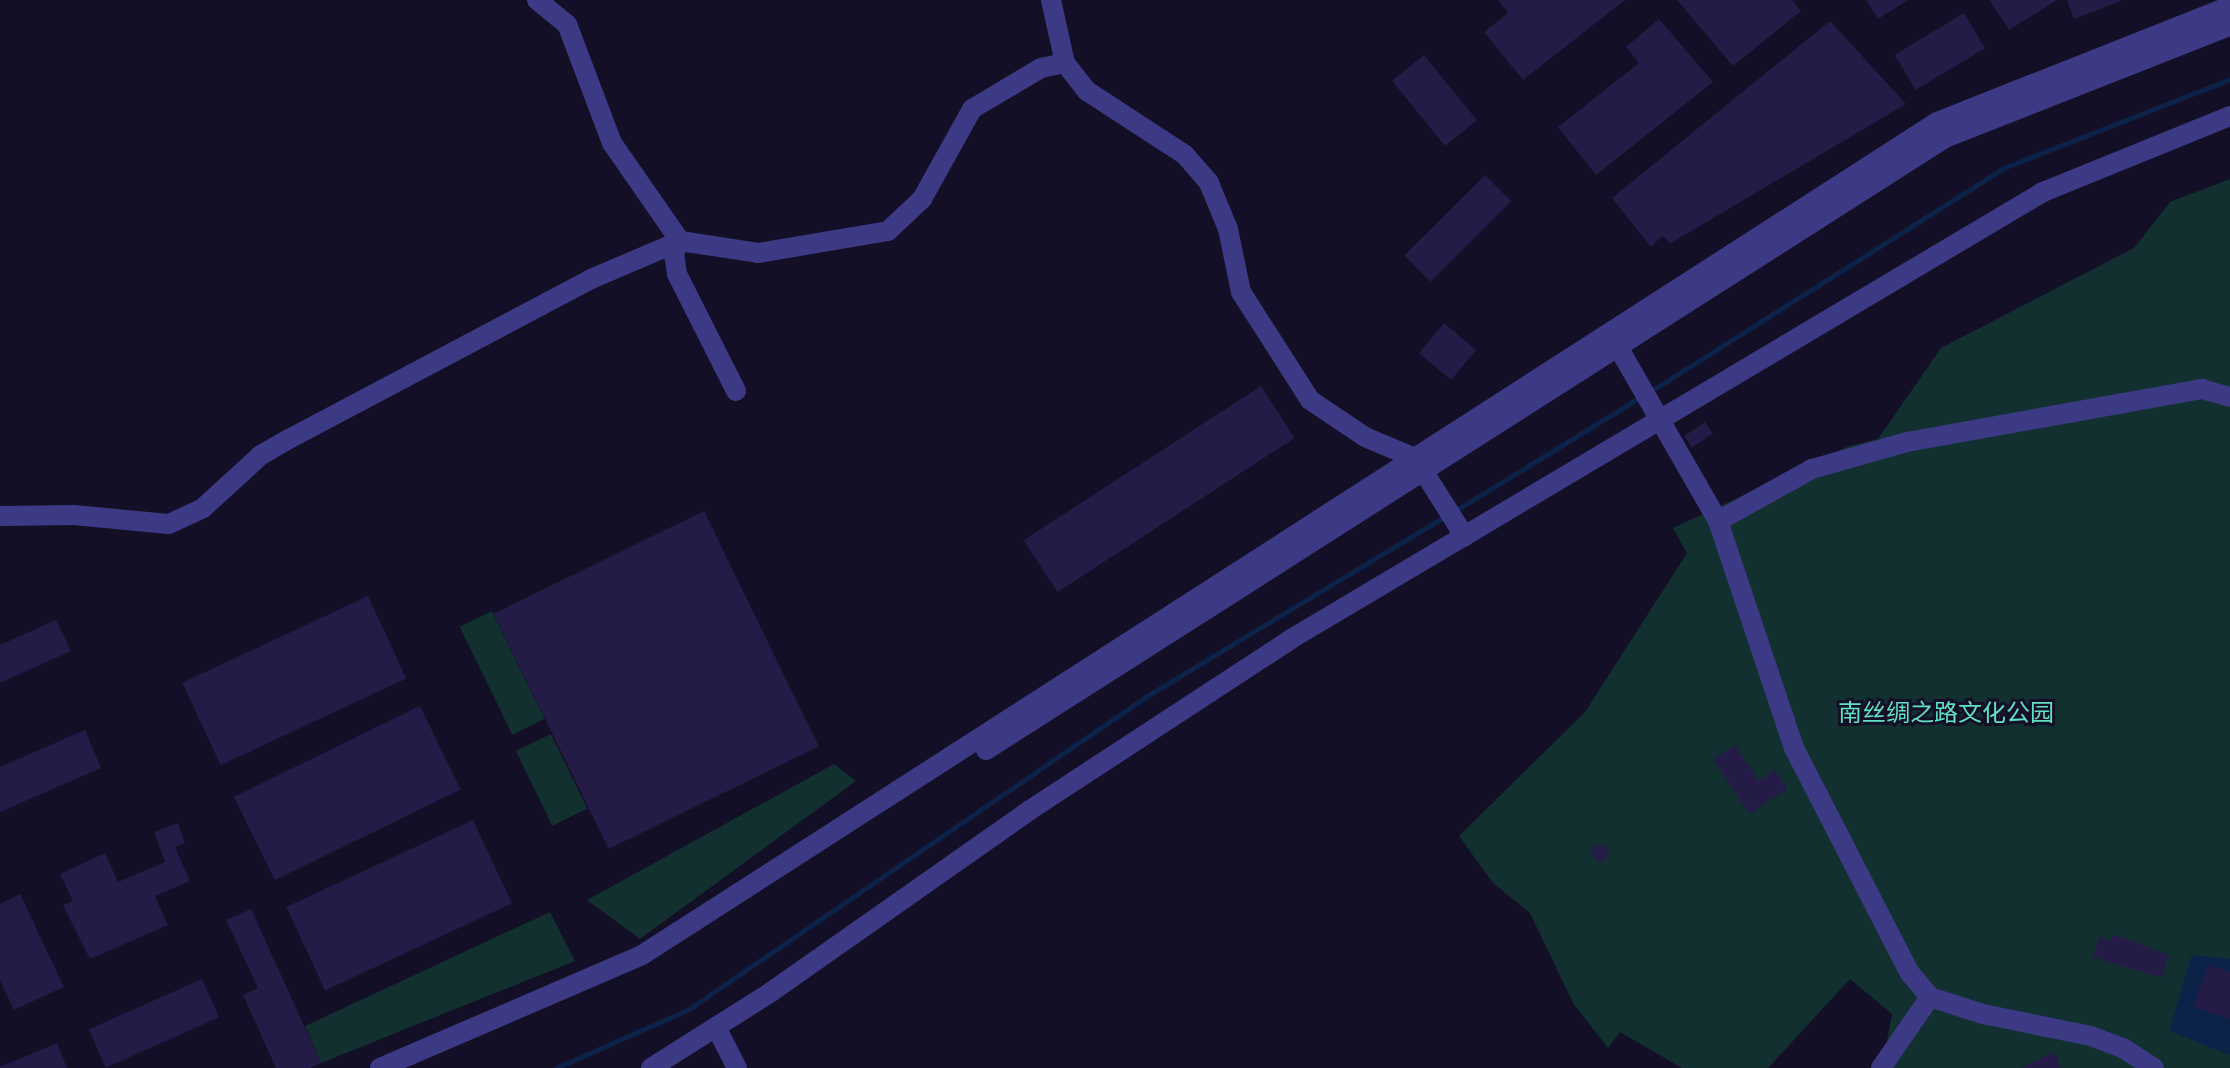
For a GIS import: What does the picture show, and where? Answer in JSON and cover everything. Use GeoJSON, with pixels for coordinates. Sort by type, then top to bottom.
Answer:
{"type":"FeatureCollection","features":[{"type":"Feature","properties":{"kind":"street"},"geometry":{"type":"LineString","coordinates":[[537,0],[567,24],[612,143],[680,241]]}},
{"type":"Feature","properties":{"kind":"street"},"geometry":{"type":"LineString","coordinates":[[1051,0],[1065,63],[1087,91],[1185,155],[1209,183],[1228,229],[1241,292],[1310,400],[1365,437],[1419,465],[1465,537]]}},
{"type":"Feature","properties":{"kind":"street"},"geometry":{"type":"LineString","coordinates":[[414,1068],[648,966],[1419,465],[1937,122],[2230,6]]}},
{"type":"Feature","properties":{"kind":"street"},"geometry":{"type":"LineString","coordinates":[[380,1068],[642,955],[1419,465],[1618,347],[1945,138],[2230,26]]}},
{"type":"Feature","properties":{"kind":"street"},"geometry":{"type":"LineString","coordinates":[[0,516],[74,515],[138,525],[179,520],[214,500],[261,455],[289,439],[591,279],[680,241],[758,253],[888,231],[922,199],[972,109],[1041,68],[1065,63]]}},
{"type":"Feature","properties":{"kind":"street"},"geometry":{"type":"LineString","coordinates":[[651,1068],[716,1027],[1030,810],[1291,639],[2043,192],[2230,116]]}},
{"type":"Feature","properties":{"kind":"street"},"geometry":{"type":"LineString","coordinates":[[680,241],[674,253],[677,274],[736,391]]}},
{"type":"Feature","properties":{"kind":"street"},"geometry":{"type":"LineString","coordinates":[[1618,347],[1664,419],[1718,521],[1794,748],[1909,972],[1930,997],[1983,1014],[2091,1036],[2123,1048],[2154,1068]]}},
{"type":"Feature","properties":{"kind":"street"},"geometry":{"type":"LineString","coordinates":[[1718,521],[1812,469],[1907,442],[2202,389],[2230,397]]}},
{"type":"Feature","properties":{"kind":"street"},"geometry":{"type":"LineString","coordinates":[[1881,1068],[1930,997]]}},
{"type":"Feature","properties":{"kind":"street"},"geometry":{"type":"LineString","coordinates":[[716,1027],[737,1068]]}},
{"type":"Feature","properties":{"kind":"green space","name":"南丝绸之路文化公园"},"geometry":{"type":"Polygon","coordinates":[[[2230,179],[2230,1068],[1882,1068],[1892,1014],[1850,979],[1768,1068],[1682,1068],[1620,1032],[1608,1048],[1573,1003],[1530,913],[1493,883],[1459,836],[1585,712],[1687,553],[1673,528],[1849,446],[1878,439],[1941,348],[2134,248],[2170,202],[2230,179]]]}},
{"type":"Feature","properties":{"kind":"green space"},"geometry":{"type":"Polygon","coordinates":[[[492,611],[545,719],[512,735],[460,627],[492,611]]]}},
{"type":"Feature","properties":{"kind":"green space"},"geometry":{"type":"Polygon","coordinates":[[[551,734],[587,809],[552,826],[516,751],[551,734]]]}},
{"type":"Feature","properties":{"kind":"green space"},"geometry":{"type":"Polygon","coordinates":[[[834,764],[856,781],[640,939],[587,900],[834,764]]]}},
{"type":"Feature","properties":{"kind":"green space"},"geometry":{"type":"Polygon","coordinates":[[[550,912],[575,961],[321,1063],[305,1026],[550,912]]]}},
{"type":"Feature","properties":{"kind":"water"},"geometry":{"type":"Polygon","coordinates":[[[2192,955],[2230,959],[2230,1055],[2169,1031],[2192,955]]]}},
{"type":"Feature","properties":{"kind":"building"},"geometry":{"type":"Polygon","coordinates":[[[1498,0],[1625,0],[1523,80],[1484,32],[1508,13],[1498,0]]]}},
{"type":"Feature","properties":{"kind":"building"},"geometry":{"type":"Polygon","coordinates":[[[1677,0],[1792,0],[1801,11],[1733,66],[1677,0]]]}},
{"type":"Feature","properties":{"kind":"building"},"geometry":{"type":"Polygon","coordinates":[[[1866,0],[1908,0],[1878,19],[1866,0]]]}},
{"type":"Feature","properties":{"kind":"building"},"geometry":{"type":"Polygon","coordinates":[[[1989,0],[2057,0],[2009,30],[1989,0]]]}},
{"type":"Feature","properties":{"kind":"building"},"geometry":{"type":"Polygon","coordinates":[[[2067,0],[2121,0],[2121,1],[2074,19],[2067,0]]]}},
{"type":"Feature","properties":{"kind":"building"},"geometry":{"type":"Polygon","coordinates":[[[1964,13],[1985,48],[1916,90],[1895,55],[1964,13]]]}},
{"type":"Feature","properties":{"kind":"building"},"geometry":{"type":"Polygon","coordinates":[[[1659,19],[1713,82],[1596,175],[1558,127],[1639,63],[1626,47],[1659,19]]]}},
{"type":"Feature","properties":{"kind":"building"},"geometry":{"type":"Polygon","coordinates":[[[1830,21],[1906,104],[1671,243],[1662,236],[1651,247],[1612,198],[1830,21]]]}},
{"type":"Feature","properties":{"kind":"building"},"geometry":{"type":"Polygon","coordinates":[[[1424,55],[1477,120],[1445,146],[1392,81],[1424,55]]]}},
{"type":"Feature","properties":{"kind":"building"},"geometry":{"type":"Polygon","coordinates":[[[1485,175],[1511,201],[1431,282],[1404,256],[1485,175]]]}},
{"type":"Feature","properties":{"kind":"building"},"geometry":{"type":"Polygon","coordinates":[[[1444,323],[1476,350],[1451,380],[1419,353],[1444,323]]]}},
{"type":"Feature","properties":{"kind":"building"},"geometry":{"type":"Polygon","coordinates":[[[1261,386],[1295,438],[1057,592],[1024,540],[1261,386]]]}},
{"type":"Feature","properties":{"kind":"building"},"geometry":{"type":"Polygon","coordinates":[[[1705,422],[1713,434],[1692,448],[1684,436],[1705,422]]]}},
{"type":"Feature","properties":{"kind":"building"},"geometry":{"type":"Polygon","coordinates":[[[704,511],[819,746],[609,849],[494,614],[704,511]]]}},
{"type":"Feature","properties":{"kind":"building"},"geometry":{"type":"Polygon","coordinates":[[[368,596],[406,678],[221,765],[182,683],[368,596]]]}},
{"type":"Feature","properties":{"kind":"building"},"geometry":{"type":"Polygon","coordinates":[[[56,620],[71,651],[0,683],[0,645],[56,620]]]}},
{"type":"Feature","properties":{"kind":"building"},"geometry":{"type":"Polygon","coordinates":[[[420,706],[461,790],[275,880],[234,797],[420,706]]]}},
{"type":"Feature","properties":{"kind":"building"},"geometry":{"type":"Polygon","coordinates":[[[85,730],[101,768],[0,812],[0,767],[85,730]]]}},
{"type":"Feature","properties":{"kind":"building"},"geometry":{"type":"Polygon","coordinates":[[[1735,745],[1759,781],[1775,770],[1787,789],[1749,814],[1713,759],[1735,745]]]}},
{"type":"Feature","properties":{"kind":"building"},"geometry":{"type":"Polygon","coordinates":[[[473,820],[512,903],[325,990],[286,907],[473,820]]]}},
{"type":"Feature","properties":{"kind":"building"},"geometry":{"type":"Polygon","coordinates":[[[178,823],[185,843],[175,847],[190,881],[155,896],[168,925],[90,959],[63,905],[73,901],[60,874],[105,853],[118,882],[165,862],[154,832],[178,823]]]}},
{"type":"Feature","properties":{"kind":"building"},"geometry":{"type":"Polygon","coordinates":[[[1597,845],[1603,845],[1608,853],[1606,859],[1597,861],[1592,856],[1592,850],[1597,845]]]}},
{"type":"Feature","properties":{"kind":"building"},"geometry":{"type":"Polygon","coordinates":[[[20,894],[64,987],[14,1010],[0,981],[0,904],[20,894]]]}},
{"type":"Feature","properties":{"kind":"building"},"geometry":{"type":"Polygon","coordinates":[[[251,909],[321,1063],[310,1068],[276,1068],[243,995],[258,988],[226,920],[251,909]]]}},
{"type":"Feature","properties":{"kind":"building"},"geometry":{"type":"Polygon","coordinates":[[[2113,934],[2169,955],[2162,978],[2093,957],[2099,937],[2111,941],[2113,934]]]}},
{"type":"Feature","properties":{"kind":"building"},"geometry":{"type":"Polygon","coordinates":[[[2208,965],[2230,972],[2230,1019],[2194,1007],[2208,965]]]}},
{"type":"Feature","properties":{"kind":"building"},"geometry":{"type":"Polygon","coordinates":[[[202,979],[219,1017],[106,1068],[89,1029],[202,979]]]}},
{"type":"Feature","properties":{"kind":"building"},"geometry":{"type":"Polygon","coordinates":[[[57,1043],[67,1068],[0,1068],[0,1067],[57,1043]]]}},
{"type":"Feature","properties":{"kind":"building"},"geometry":{"type":"Polygon","coordinates":[[[2054,1052],[2061,1068],[2021,1068],[2054,1052]]]}},
{"type":"Feature","properties":{"kind":"waterway"},"geometry":{"type":"LineString","coordinates":[[1651,391],[2006,167],[2230,79]]}},
{"type":"Feature","properties":{"kind":"waterway"},"geometry":{"type":"LineString","coordinates":[[1453,512],[1642,396]]}},
{"type":"Feature","properties":{"kind":"waterway"},"geometry":{"type":"LineString","coordinates":[[556,1068],[689,1009],[1147,696],[1444,517]]}}]}
